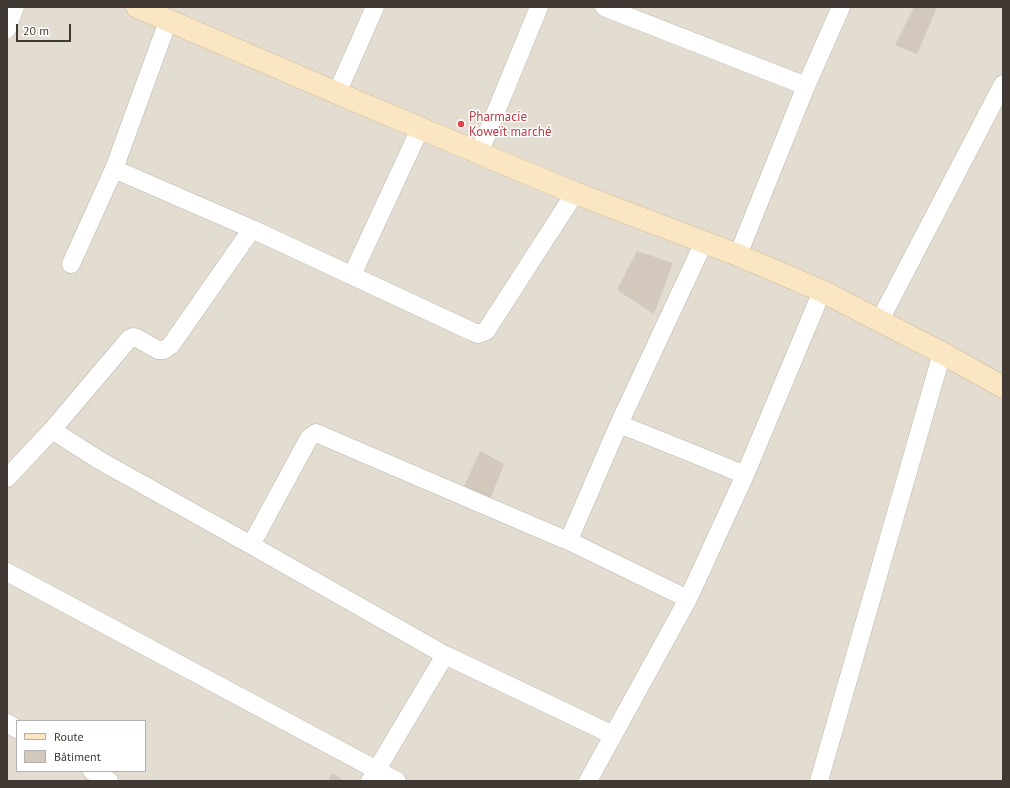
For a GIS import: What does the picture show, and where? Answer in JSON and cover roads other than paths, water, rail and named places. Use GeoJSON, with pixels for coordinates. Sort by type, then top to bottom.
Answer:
{"type":"FeatureCollection","features":[{"type":"Feature","properties":{"kind":"street"},"geometry":{"type":"LineString","coordinates":[[7,29],[15,7]]}},
{"type":"Feature","properties":{"kind":"street"},"geometry":{"type":"LineString","coordinates":[[137,7],[420,129],[575,193],[738,255],[822,291],[880,320],[1003,387]]}},
{"type":"Feature","properties":{"kind":"street"},"geometry":{"type":"LineString","coordinates":[[337,93],[376,7]]}},
{"type":"Feature","properties":{"kind":"street"},"geometry":{"type":"LineString","coordinates":[[479,153],[539,7]]}},
{"type":"Feature","properties":{"kind":"street"},"geometry":{"type":"LineString","coordinates":[[604,7],[806,86]]}},
{"type":"Feature","properties":{"kind":"street"},"geometry":{"type":"LineString","coordinates":[[738,255],[806,86],[842,7]]}},
{"type":"Feature","properties":{"kind":"street"},"geometry":{"type":"LineString","coordinates":[[70,264],[114,169],[168,21]]}},
{"type":"Feature","properties":{"kind":"street"},"geometry":{"type":"LineString","coordinates":[[880,320],[1003,84]]}},
{"type":"Feature","properties":{"kind":"street"},"geometry":{"type":"LineString","coordinates":[[352,275],[420,129]]}},
{"type":"Feature","properties":{"kind":"street"},"geometry":{"type":"LineString","coordinates":[[114,169],[252,229],[478,334],[486,331],[575,193]]}},
{"type":"Feature","properties":{"kind":"street"},"geometry":{"type":"LineString","coordinates":[[8,474],[52,430],[129,339],[133,337],[137,338],[158,350],[164,350],[171,345],[252,229]]}},
{"type":"Feature","properties":{"kind":"street"},"geometry":{"type":"LineString","coordinates":[[567,540],[571,535],[619,424],[704,242]]}},
{"type":"Feature","properties":{"kind":"street"},"geometry":{"type":"LineString","coordinates":[[588,781],[688,599],[745,476],[822,291]]}},
{"type":"Feature","properties":{"kind":"street"},"geometry":{"type":"LineString","coordinates":[[819,781],[942,353]]}},
{"type":"Feature","properties":{"kind":"street"},"geometry":{"type":"LineString","coordinates":[[619,424],[745,476]]}},
{"type":"Feature","properties":{"kind":"street"},"geometry":{"type":"LineString","coordinates":[[52,430],[98,460],[445,655],[613,734]]}},
{"type":"Feature","properties":{"kind":"street"},"geometry":{"type":"LineString","coordinates":[[251,545],[309,438],[316,433],[567,540],[688,599]]}},
{"type":"Feature","properties":{"kind":"street"},"geometry":{"type":"LineString","coordinates":[[7,572],[373,776],[397,781]]}},
{"type":"Feature","properties":{"kind":"street"},"geometry":{"type":"LineString","coordinates":[[373,776],[445,655]]}},
{"type":"Feature","properties":{"kind":"street"},"geometry":{"type":"LineString","coordinates":[[7,723],[16,728]]}},
{"type":"Feature","properties":{"kind":"street"},"geometry":{"type":"LineString","coordinates":[[94,772],[109,781]]}},
{"type":"Feature","properties":{"kind":"place","name":"Pharmacie Koweït marché"},"geometry":{"type":"Point","coordinates":[461,124]}}]}
